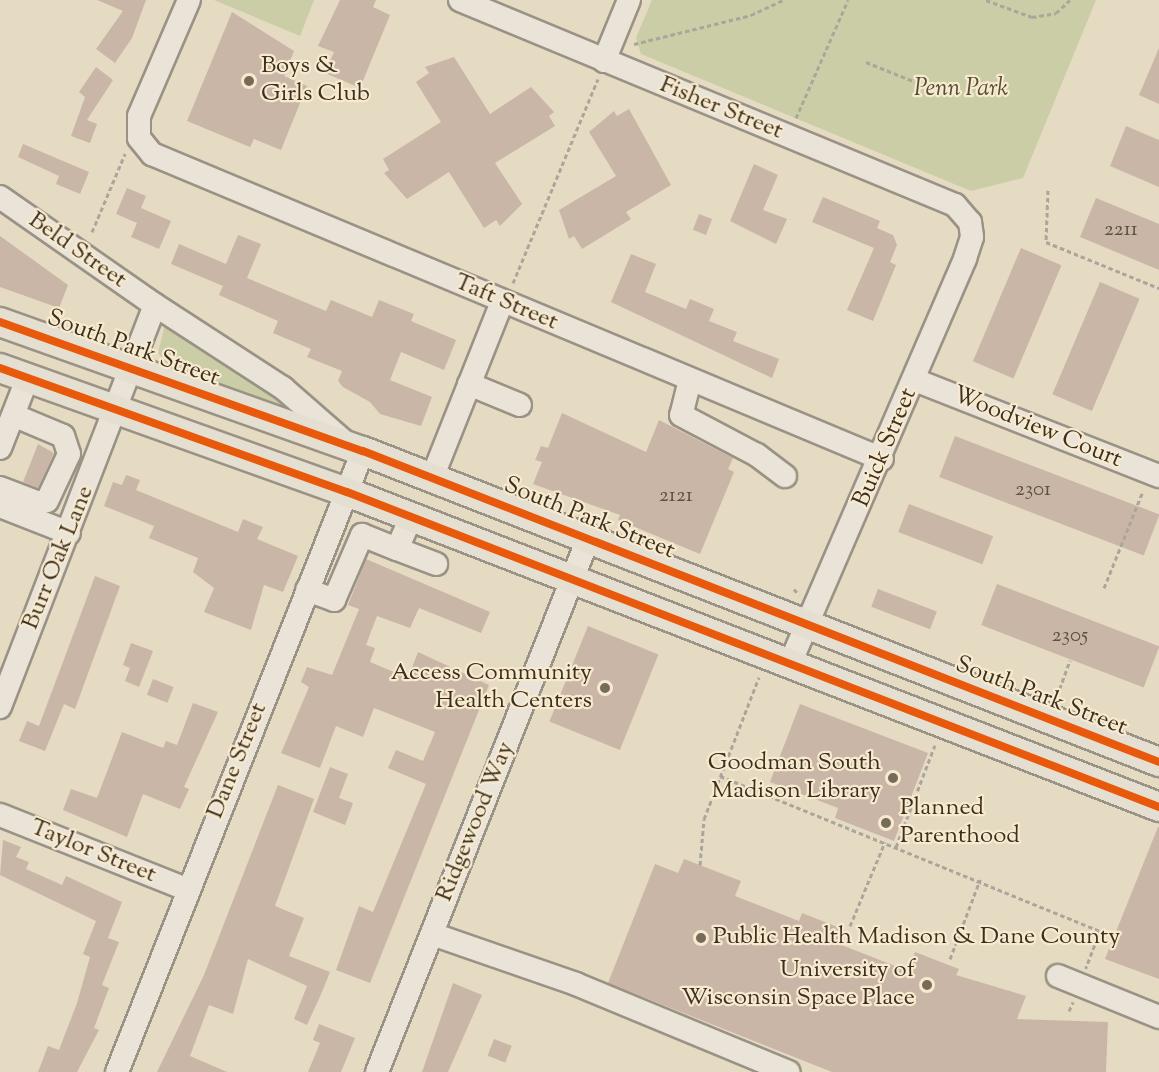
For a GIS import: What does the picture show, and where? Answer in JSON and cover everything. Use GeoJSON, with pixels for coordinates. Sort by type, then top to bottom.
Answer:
{"type":"FeatureCollection","features":[{"type":"Feature","properties":{"kind":"main road","name":"South Park Street"},"geometry":{"type":"LineString","coordinates":[[0,322],[356,448],[1159,762]]}},
{"type":"Feature","properties":{"kind":"main road"},"geometry":{"type":"LineString","coordinates":[[0,368],[347,492],[1159,807]]}},
{"type":"Feature","properties":{"kind":"street"},"geometry":{"type":"LineString","coordinates":[[132,145],[141,110],[189,0]]}},
{"type":"Feature","properties":{"kind":"street","name":"Fisher Street"},"geometry":{"type":"LineString","coordinates":[[460,0],[601,69],[788,136],[955,205],[972,229]]}},
{"type":"Feature","properties":{"kind":"street"},"geometry":{"type":"LineString","coordinates":[[601,69],[629,0]]}},
{"type":"Feature","properties":{"kind":"street","name":"Taft Street"},"geometry":{"type":"LineString","coordinates":[[132,145],[168,163],[507,293],[690,380],[882,459]]}},
{"type":"Feature","properties":{"kind":"street","name":"Beld Street"},"geometry":{"type":"LineString","coordinates":[[0,197],[154,304],[283,388],[356,448]]}},
{"type":"Feature","properties":{"kind":"street","name":"Buick Street"},"geometry":{"type":"LineString","coordinates":[[790,664],[882,459],[965,259],[972,229]]}},
{"type":"Feature","properties":{"kind":"street"},"geometry":{"type":"LineString","coordinates":[[432,478],[507,293]]}},
{"type":"Feature","properties":{"kind":"street"},"geometry":{"type":"LineString","coordinates":[[118,409],[154,304]]}},
{"type":"Feature","properties":{"kind":"street"},"geometry":{"type":"LineString","coordinates":[[0,448],[28,377]]}},
{"type":"Feature","properties":{"kind":"street"},"geometry":{"type":"LineString","coordinates":[[690,380],[681,415],[757,454],[785,476]]}},
{"type":"Feature","properties":{"kind":"street","name":"Woodview Court"},"geometry":{"type":"LineString","coordinates":[[915,380],[1155,474]]}},
{"type":"Feature","properties":{"kind":"street"},"geometry":{"type":"LineString","coordinates":[[470,384],[520,405]]}},
{"type":"Feature","properties":{"kind":"street","name":"Burr Oak Lane"},"geometry":{"type":"LineString","coordinates":[[0,707],[118,409]]}},
{"type":"Feature","properties":{"kind":"street"},"geometry":{"type":"LineString","coordinates":[[0,489],[39,503],[47,501],[69,454],[67,441],[58,432],[13,415]]}},
{"type":"Feature","properties":{"kind":"street","name":"Dane Street"},"geometry":{"type":"LineString","coordinates":[[117,1072],[186,890],[347,492],[356,448]]}},
{"type":"Feature","properties":{"kind":"street"},"geometry":{"type":"LineString","coordinates":[[0,506],[69,533]]}},
{"type":"Feature","properties":{"kind":"street"},"geometry":{"type":"LineString","coordinates":[[397,549],[411,517]]}},
{"type":"Feature","properties":{"kind":"street"},"geometry":{"type":"LineString","coordinates":[[307,590],[334,600],[362,535],[436,564]]}},
{"type":"Feature","properties":{"kind":"street","name":"Ridgewood Way"},"geometry":{"type":"LineString","coordinates":[[377,1072],[588,539]]}},
{"type":"Feature","properties":{"kind":"street","name":"Taylor Street"},"geometry":{"type":"LineString","coordinates":[[0,815],[186,890]]}},
{"type":"Feature","properties":{"kind":"street"},"geometry":{"type":"LineString","coordinates":[[432,934],[576,984],[788,1072]]}},
{"type":"Feature","properties":{"kind":"street"},"geometry":{"type":"LineString","coordinates":[[1058,976],[1159,1017]]}},
{"type":"Feature","properties":{"kind":"path"},"geometry":{"type":"LineString","coordinates":[[634,44],[751,15],[783,0]]}},
{"type":"Feature","properties":{"kind":"path"},"geometry":{"type":"LineString","coordinates":[[788,136],[848,0]]}},
{"type":"Feature","properties":{"kind":"path"},"geometry":{"type":"LineString","coordinates":[[986,0],[1032,17],[1056,13],[1070,0]]}},
{"type":"Feature","properties":{"kind":"path"},"geometry":{"type":"LineString","coordinates":[[866,62],[918,82]]}},
{"type":"Feature","properties":{"kind":"path"},"geometry":{"type":"LineString","coordinates":[[507,293],[601,69]]}},
{"type":"Feature","properties":{"kind":"path"},"geometry":{"type":"LineString","coordinates":[[92,232],[132,145]]}},
{"type":"Feature","properties":{"kind":"path"},"geometry":{"type":"LineString","coordinates":[[1048,190],[1046,242],[1159,288]]}},
{"type":"Feature","properties":{"kind":"path"},"geometry":{"type":"LineString","coordinates":[[1104,588],[1155,474]]}},
{"type":"Feature","properties":{"kind":"path"},"geometry":{"type":"LineString","coordinates":[[1056,698],[1070,660]]}},
{"type":"Feature","properties":{"kind":"path"},"geometry":{"type":"LineString","coordinates":[[700,865],[704,819],[761,673]]}},
{"type":"Feature","properties":{"kind":"path"},"geometry":{"type":"LineString","coordinates":[[896,847],[936,741]]}},
{"type":"Feature","properties":{"kind":"path"},"geometry":{"type":"LineString","coordinates":[[720,776],[980,880],[1100,931]]}},
{"type":"Feature","properties":{"kind":"path"},"geometry":{"type":"LineString","coordinates":[[850,926],[885,842]]}},
{"type":"Feature","properties":{"kind":"path"},"geometry":{"type":"LineString","coordinates":[[950,959],[980,880]]}},
{"type":"Feature","properties":{"kind":"green space"},"geometry":{"type":"Polygon","coordinates":[[[214,0],[314,0],[300,36],[214,0]]]}},
{"type":"Feature","properties":{"kind":"green space","name":"Penn Park"},"geometry":{"type":"Polygon","coordinates":[[[652,0],[1096,0],[1023,178],[971,191],[641,54],[636,38],[652,0]]]}},
{"type":"Feature","properties":{"kind":"green space"},"geometry":{"type":"Polygon","coordinates":[[[165,324],[284,402],[282,405],[167,365],[158,353],[165,324]]]}},
{"type":"Feature","properties":{"kind":"building"},"geometry":{"type":"Polygon","coordinates":[[[97,0],[146,0],[132,38],[115,63],[96,49],[123,11],[97,0]]]}},
{"type":"Feature","properties":{"kind":"building"},"geometry":{"type":"Polygon","coordinates":[[[340,0],[376,0],[373,7],[390,15],[360,88],[325,73],[334,52],[318,46],[340,0]]]}},
{"type":"Feature","properties":{"kind":"building","name":"Boys & Girls Club"},"geometry":{"type":"Polygon","coordinates":[[[232,12],[294,51],[284,76],[307,86],[281,150],[254,139],[250,147],[187,121],[232,12]]]}},
{"type":"Feature","properties":{"kind":"building"},"geometry":{"type":"Polygon","coordinates":[[[1159,48],[1159,104],[1139,95],[1159,48]]]}},
{"type":"Feature","properties":{"kind":"building"},"geometry":{"type":"Polygon","coordinates":[[[454,57],[490,114],[531,87],[554,112],[549,116],[555,126],[495,163],[522,204],[500,226],[496,220],[484,228],[449,172],[407,199],[384,173],[389,170],[383,159],[441,122],[416,82],[429,73],[425,67],[454,57]]]}},
{"type":"Feature","properties":{"kind":"building"},"geometry":{"type":"Polygon","coordinates":[[[96,67],[113,80],[87,120],[97,124],[90,143],[71,136],[85,97],[79,92],[96,67]]]}},
{"type":"Feature","properties":{"kind":"building"},"geometry":{"type":"Polygon","coordinates":[[[629,109],[671,185],[626,212],[631,219],[582,249],[574,236],[569,239],[559,210],[616,176],[589,132],[614,111],[617,116],[629,109]]]}},
{"type":"Feature","properties":{"kind":"building"},"geometry":{"type":"Polygon","coordinates":[[[1126,126],[1159,140],[1159,187],[1110,166],[1126,126]]]}},
{"type":"Feature","properties":{"kind":"building"},"geometry":{"type":"Polygon","coordinates":[[[23,144],[89,172],[80,194],[56,184],[59,176],[18,157],[23,144]]]}},
{"type":"Feature","properties":{"kind":"building"},"geometry":{"type":"Polygon","coordinates":[[[754,164],[778,175],[763,210],[787,219],[776,244],[730,221],[754,164]]]}},
{"type":"Feature","properties":{"kind":"building"},"geometry":{"type":"Polygon","coordinates":[[[127,188],[146,196],[141,208],[171,221],[159,249],[131,237],[137,223],[116,214],[127,188]]]}},
{"type":"Feature","properties":{"kind":"building"},"geometry":{"type":"Polygon","coordinates":[[[823,197],[880,221],[877,228],[893,235],[897,245],[890,262],[896,265],[873,321],[847,310],[874,248],[812,222],[823,197]]]}},
{"type":"Feature","properties":{"kind":"building"},"geometry":{"type":"Polygon","coordinates":[[[1096,198],[1159,224],[1159,270],[1080,237],[1096,198]]]}},
{"type":"Feature","properties":{"kind":"building"},"geometry":{"type":"Polygon","coordinates":[[[699,214],[712,219],[706,235],[693,230],[699,214]]]}},
{"type":"Feature","properties":{"kind":"building"},"geometry":{"type":"Polygon","coordinates":[[[238,235],[261,244],[247,278],[326,311],[331,300],[372,317],[379,300],[414,314],[411,321],[456,340],[444,370],[401,352],[390,380],[432,397],[421,426],[380,414],[370,402],[343,387],[338,381],[342,371],[307,357],[311,349],[273,333],[278,321],[219,295],[223,286],[171,264],[179,244],[226,264],[238,235]]]}},
{"type":"Feature","properties":{"kind":"building"},"geometry":{"type":"Polygon","coordinates":[[[0,236],[68,285],[59,308],[0,287],[0,236]]]}},
{"type":"Feature","properties":{"kind":"building"},"geometry":{"type":"Polygon","coordinates":[[[1021,248],[1062,265],[1013,378],[973,361],[1021,248]]]}},
{"type":"Feature","properties":{"kind":"building"},"geometry":{"type":"Polygon","coordinates":[[[631,254],[656,264],[645,292],[686,309],[690,299],[714,309],[709,321],[737,332],[733,341],[779,359],[772,378],[611,302],[631,254]]]}},
{"type":"Feature","properties":{"kind":"building"},"geometry":{"type":"Polygon","coordinates":[[[1100,282],[1140,299],[1092,411],[1052,394],[1100,282]]]}},
{"type":"Feature","properties":{"kind":"building"},"geometry":{"type":"Polygon","coordinates":[[[562,413],[646,452],[659,420],[733,458],[728,469],[734,472],[700,554],[618,520],[620,515],[533,484],[542,462],[535,460],[541,446],[548,448],[562,413]]]}},
{"type":"Feature","properties":{"kind":"building"},"geometry":{"type":"Polygon","coordinates":[[[955,436],[1159,514],[1144,556],[939,477],[955,436]]]}},
{"type":"Feature","properties":{"kind":"building"},"geometry":{"type":"Polygon","coordinates":[[[38,444],[54,453],[38,488],[23,482],[38,444]]]}},
{"type":"Feature","properties":{"kind":"building"},"geometry":{"type":"Polygon","coordinates":[[[126,475],[140,480],[136,490],[238,532],[243,519],[263,527],[257,539],[298,556],[283,592],[264,585],[251,630],[204,612],[214,588],[193,572],[198,558],[149,538],[154,526],[104,506],[113,482],[122,485],[126,475]]]}},
{"type":"Feature","properties":{"kind":"building"},"geometry":{"type":"Polygon","coordinates":[[[909,504],[993,536],[982,564],[898,532],[909,504]]]}},
{"type":"Feature","properties":{"kind":"building"},"geometry":{"type":"Polygon","coordinates":[[[366,559],[490,612],[481,633],[419,608],[410,628],[377,616],[366,645],[375,648],[370,662],[408,678],[418,652],[489,685],[370,983],[336,970],[359,906],[373,912],[426,784],[388,768],[396,750],[423,761],[435,732],[374,708],[363,737],[336,726],[320,768],[281,753],[309,687],[301,682],[307,667],[332,675],[359,609],[348,605],[366,559]]]}},
{"type":"Feature","properties":{"kind":"building"},"geometry":{"type":"Polygon","coordinates":[[[95,576],[120,586],[75,709],[64,704],[45,751],[19,741],[27,721],[39,726],[95,576]]]}},
{"type":"Feature","properties":{"kind":"building"},"geometry":{"type":"Polygon","coordinates":[[[997,584],[1159,646],[1144,687],[981,625],[997,584]]]}},
{"type":"Feature","properties":{"kind":"building"},"geometry":{"type":"Polygon","coordinates":[[[878,589],[937,612],[930,629],[871,607],[878,589]]]}},
{"type":"Feature","properties":{"kind":"building","name":"Access Community Health Centers"},"geometry":{"type":"Polygon","coordinates":[[[588,626],[658,654],[620,750],[549,721],[588,626]]]}},
{"type":"Feature","properties":{"kind":"building"},"geometry":{"type":"Polygon","coordinates":[[[131,643],[153,651],[139,687],[125,681],[130,668],[123,665],[131,643]]]}},
{"type":"Feature","properties":{"kind":"building"},"geometry":{"type":"Polygon","coordinates":[[[153,679],[174,687],[167,703],[147,695],[153,679]]]}},
{"type":"Feature","properties":{"kind":"building"},"geometry":{"type":"Polygon","coordinates":[[[193,703],[218,712],[184,787],[189,789],[180,809],[143,794],[127,837],[63,810],[71,789],[97,798],[122,732],[163,748],[166,741],[177,745],[193,703]]]}},
{"type":"Feature","properties":{"kind":"building"},"geometry":{"type":"Polygon","coordinates":[[[800,704],[928,753],[894,841],[835,818],[838,808],[770,782],[800,704]]]}},
{"type":"Feature","properties":{"kind":"building"},"geometry":{"type":"Polygon","coordinates":[[[330,767],[348,774],[339,798],[353,803],[345,825],[313,812],[330,767]]]}},
{"type":"Feature","properties":{"kind":"building"},"geometry":{"type":"Polygon","coordinates":[[[278,785],[314,799],[275,906],[304,918],[289,956],[330,972],[322,992],[307,1025],[294,1019],[307,986],[248,959],[233,1014],[209,1005],[190,1056],[227,1072],[157,1072],[204,975],[278,785]]]}},
{"type":"Feature","properties":{"kind":"building"},"geometry":{"type":"Polygon","coordinates":[[[1159,827],[1159,979],[1105,959],[1159,827]]]}},
{"type":"Feature","properties":{"kind":"building"},"geometry":{"type":"Polygon","coordinates":[[[3,840],[21,847],[16,857],[29,862],[26,869],[62,885],[66,876],[122,902],[108,938],[119,942],[102,985],[109,988],[94,1028],[99,1030],[77,1072],[38,1072],[48,1046],[59,1050],[77,1003],[90,957],[83,954],[96,921],[0,875],[3,840]]]}},
{"type":"Feature","properties":{"kind":"building"},"geometry":{"type":"Polygon","coordinates":[[[684,859],[741,881],[735,896],[799,921],[802,913],[845,930],[839,944],[908,971],[915,952],[959,969],[956,975],[1026,996],[1017,1019],[1108,1022],[1106,1072],[832,1072],[608,983],[655,864],[678,873],[684,859]]]}},
{"type":"Feature","properties":{"kind":"building"},"geometry":{"type":"Polygon","coordinates":[[[453,983],[482,995],[448,1072],[422,1072],[453,983]]]}},
{"type":"Feature","properties":{"kind":"building"},"geometry":{"type":"Polygon","coordinates":[[[319,1024],[355,1038],[341,1072],[308,1072],[320,1043],[313,1040],[319,1024]]]}},
{"type":"Feature","properties":{"kind":"building"},"geometry":{"type":"Polygon","coordinates":[[[494,1039],[512,1046],[505,1063],[488,1056],[494,1039]]]}},
{"type":"Feature","properties":{"kind":"cycle path"},"geometry":{"type":"LineString","coordinates":[[0,322],[363,451],[1159,762]]}},
{"type":"Feature","properties":{"kind":"cycle path"},"geometry":{"type":"LineString","coordinates":[[0,368],[347,492],[1159,807]]}},
{"type":"Feature","properties":{"kind":"place","name":"Boys & Girls Club"},"geometry":{"type":"Point","coordinates":[249,81]}},
{"type":"Feature","properties":{"kind":"place","name":"Access Community Health Centers"},"geometry":{"type":"Point","coordinates":[605,688]}},
{"type":"Feature","properties":{"kind":"place","name":"Goodman South Madison Library"},"geometry":{"type":"Point","coordinates":[893,778]}},
{"type":"Feature","properties":{"kind":"place","name":"Planned Parenthood"},"geometry":{"type":"Point","coordinates":[886,823]}},
{"type":"Feature","properties":{"kind":"place","name":"Public Health Madison & Dane County"},"geometry":{"type":"Point","coordinates":[701,938]}},
{"type":"Feature","properties":{"kind":"place","name":"University of Wisconsin Space Place"},"geometry":{"type":"Point","coordinates":[927,985]}}]}
